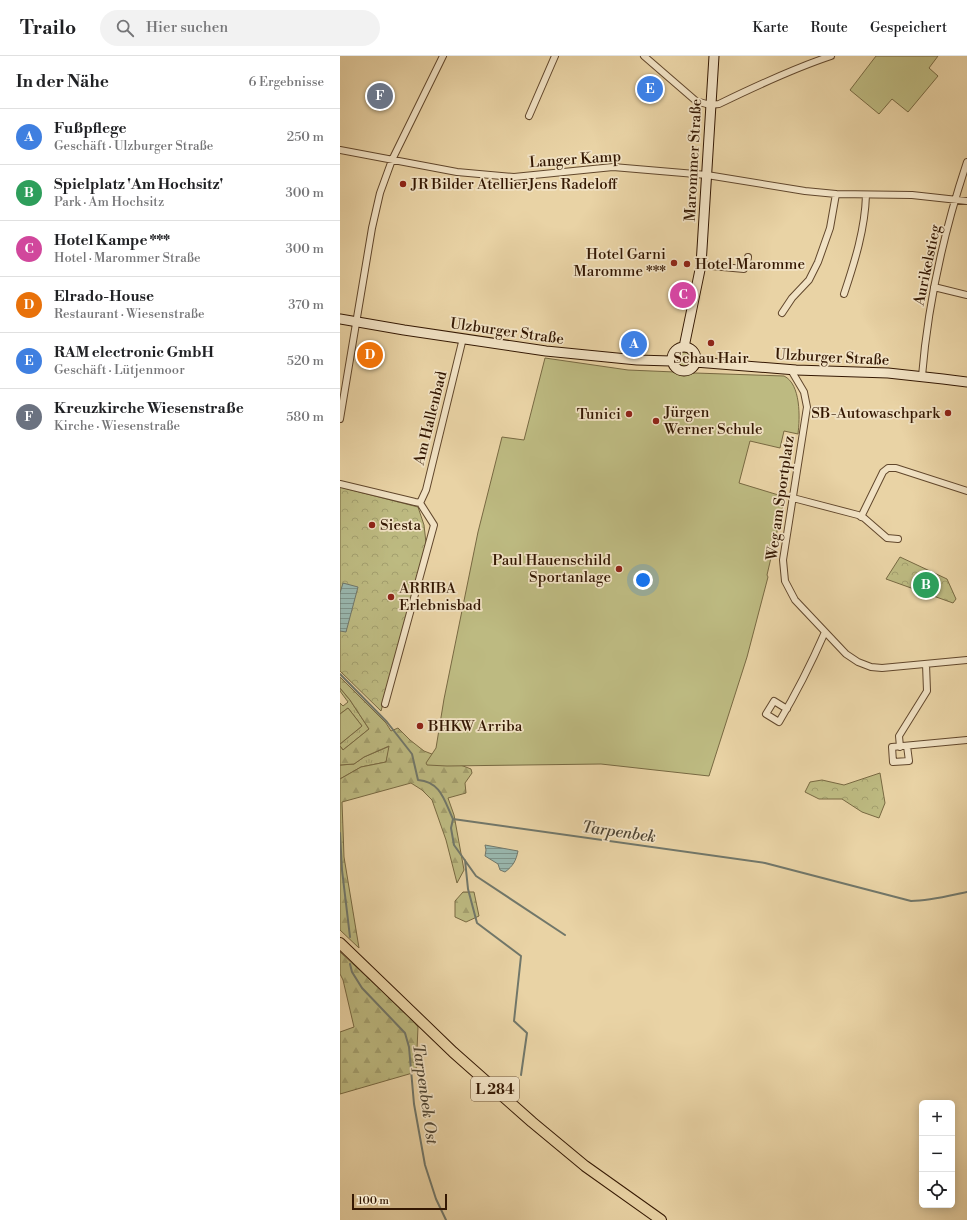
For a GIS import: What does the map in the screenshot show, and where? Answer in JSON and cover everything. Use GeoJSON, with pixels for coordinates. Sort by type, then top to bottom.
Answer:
{"type":"FeatureCollection","features":[{"type":"Feature","properties":{"kind":"main road","name":"Marommer Straße"},"geometry":{"type":"LineString","coordinates":[[684,347],[701,265],[714,56]]}},
{"type":"Feature","properties":{"kind":"main road","name":"Ulzburger Straße"},"geometry":{"type":"LineString","coordinates":[[340,318],[404,330],[546,352],[672,361],[677,369],[684,371],[690,369],[695,362],[791,370],[888,373],[967,382]]}},
{"type":"Feature","properties":{"kind":"main road"},"geometry":{"type":"LineString","coordinates":[[672,361],[675,351],[684,347],[692,351],[695,355],[695,362]]}},
{"type":"Feature","properties":{"kind":"main road","name":"L 284"},"geometry":{"type":"LineString","coordinates":[[340,943],[453,1052],[532,1122],[591,1171],[661,1220]]}},
{"type":"Feature","properties":{"kind":"street"},"geometry":{"type":"LineString","coordinates":[[340,419],[372,228],[380,193],[392,160],[443,56]]}},
{"type":"Feature","properties":{"kind":"street"},"geometry":{"type":"LineString","coordinates":[[529,116],[555,56]]}},
{"type":"Feature","properties":{"kind":"street"},"geometry":{"type":"LineString","coordinates":[[644,56],[696,101],[710,104],[719,104],[774,77],[805,64],[831,56]]}},
{"type":"Feature","properties":{"kind":"street","name":"Langer Kamp"},"geometry":{"type":"LineString","coordinates":[[340,150],[457,172],[514,177],[613,167],[707,175],[804,191],[836,194],[912,195],[967,201]]}},
{"type":"Feature","properties":{"kind":"street","name":"Aurikelstieg"},"geometry":{"type":"LineString","coordinates":[[922,376],[934,287],[955,200],[967,162]]}},
{"type":"Feature","properties":{"kind":"street"},"geometry":{"type":"LineString","coordinates":[[782,313],[792,298],[809,280],[818,262],[830,228],[836,194]]}},
{"type":"Feature","properties":{"kind":"street"},"geometry":{"type":"LineString","coordinates":[[844,294],[861,238],[865,214],[866,195]]}},
{"type":"Feature","properties":{"kind":"street"},"geometry":{"type":"LineString","coordinates":[[701,265],[744,269],[748,264],[748,257]]}},
{"type":"Feature","properties":{"kind":"street"},"geometry":{"type":"LineString","coordinates":[[934,287],[967,295]]}},
{"type":"Feature","properties":{"kind":"street","name":"Am Hallenbad"},"geometry":{"type":"LineString","coordinates":[[420,503],[426,490],[463,338]]}},
{"type":"Feature","properties":{"kind":"street","name":"Weg am Sportplatz"},"geometry":{"type":"LineString","coordinates":[[791,370],[804,393],[807,407],[784,560],[785,581],[795,600],[851,657],[865,665],[882,668],[967,660]]}},
{"type":"Feature","properties":{"kind":"street"},"geometry":{"type":"LineString","coordinates":[[861,517],[883,473],[890,468],[895,468],[967,491]]}},
{"type":"Feature","properties":{"kind":"street"},"geometry":{"type":"LineString","coordinates":[[340,484],[420,503],[434,525],[385,704]]}},
{"type":"Feature","properties":{"kind":"street"},"geometry":{"type":"LineString","coordinates":[[793,498],[861,517],[887,538],[898,539]]}},
{"type":"Feature","properties":{"kind":"street"},"geometry":{"type":"LineString","coordinates":[[787,709],[803,681],[825,632]]}},
{"type":"Feature","properties":{"kind":"street"},"geometry":{"type":"LineString","coordinates":[[900,747],[899,736],[927,690],[926,664]]}},
{"type":"Feature","properties":{"kind":"street"},"geometry":{"type":"LineString","coordinates":[[907,746],[909,761],[894,762],[892,747],[967,740]]}},
{"type":"Feature","properties":{"kind":"green space"},"geometry":{"type":"Polygon","coordinates":[[[876,56],[938,56],[929,68],[938,76],[908,112],[892,99],[879,114],[850,90],[876,56]]]}},
{"type":"Feature","properties":{"kind":"green space"},"geometry":{"type":"Polygon","coordinates":[[[681,352],[687,352],[691,356],[691,362],[687,366],[681,366],[677,362],[677,356],[681,352]]]}},
{"type":"Feature","properties":{"kind":"green space","name":"Paul Hauenschild Sportanlage"},"geometry":{"type":"Polygon","coordinates":[[[545,358],[628,370],[675,372],[685,375],[695,373],[784,376],[790,380],[794,386],[799,411],[798,434],[784,431],[780,448],[750,441],[739,483],[785,497],[767,575],[768,577],[747,657],[709,776],[601,764],[447,766],[427,765],[426,763],[436,748],[444,699],[478,532],[502,437],[524,440],[545,358]]]}},
{"type":"Feature","properties":{"kind":"green space","name":"ARRIBA Erlebnisbad"},"geometry":{"type":"Polygon","coordinates":[[[340,487],[418,507],[424,525],[426,543],[381,711],[340,671],[340,487]]]}},
{"type":"Feature","properties":{"kind":"green space"},"geometry":{"type":"Polygon","coordinates":[[[900,557],[947,579],[956,599],[953,603],[886,579],[900,557]]]}},
{"type":"Feature","properties":{"kind":"green space"},"geometry":{"type":"Polygon","coordinates":[[[340,677],[386,723],[391,731],[398,728],[424,751],[471,769],[472,773],[465,783],[466,793],[448,798],[454,815],[464,870],[457,883],[446,840],[432,800],[422,790],[411,783],[342,802],[344,857],[359,948],[340,930],[340,779],[361,767],[386,762],[389,746],[364,757],[354,764],[340,765],[340,746],[343,750],[369,729],[350,700],[340,688],[340,677]]]}},
{"type":"Feature","properties":{"kind":"green space"},"geometry":{"type":"Polygon","coordinates":[[[340,688],[350,700],[369,729],[343,750],[340,744],[362,726],[348,708],[340,714],[340,703],[343,706],[348,702],[340,691],[340,688]]]}},
{"type":"Feature","properties":{"kind":"green space"},"geometry":{"type":"Polygon","coordinates":[[[348,708],[362,726],[340,744],[340,714],[348,708]]]}},
{"type":"Feature","properties":{"kind":"green space"},"geometry":{"type":"Polygon","coordinates":[[[390,746],[386,762],[361,767],[340,779],[340,765],[354,764],[364,757],[390,746]]]}},
{"type":"Feature","properties":{"kind":"green space"},"geometry":{"type":"Polygon","coordinates":[[[880,773],[885,803],[879,818],[862,812],[842,799],[819,799],[805,792],[810,782],[822,780],[844,785],[880,773]]]}},
{"type":"Feature","properties":{"kind":"green space"},"geometry":{"type":"Polygon","coordinates":[[[463,892],[474,892],[479,916],[466,922],[455,917],[455,901],[463,892]]]}},
{"type":"Feature","properties":{"kind":"green space"},"geometry":{"type":"Polygon","coordinates":[[[340,952],[409,1016],[418,1027],[416,1072],[340,1094],[340,1032],[354,1027],[343,980],[340,974],[340,952]]]}},
{"type":"Feature","properties":{"kind":"water"},"geometry":{"type":"Polygon","coordinates":[[[343,583],[358,587],[346,632],[340,631],[340,593],[343,583]]]}},
{"type":"Feature","properties":{"kind":"water"},"geometry":{"type":"Polygon","coordinates":[[[485,845],[518,851],[514,863],[505,872],[500,870],[498,864],[485,856],[485,845]]]}},
{"type":"Feature","properties":{"kind":"waterway","name":"Tarpenbek"},"geometry":{"type":"LineString","coordinates":[[340,674],[387,722],[412,754],[418,780],[426,781],[437,788],[441,793],[453,819],[765,863],[911,901],[932,899],[967,892]]}},
{"type":"Feature","properties":{"kind":"waterway"},"geometry":{"type":"LineString","coordinates":[[453,819],[451,828],[454,845],[476,876],[565,935]]}},
{"type":"Feature","properties":{"kind":"waterway","name":"Tarpenbek Ost"},"geometry":{"type":"LineString","coordinates":[[340,833],[342,870],[350,937]]}},
{"type":"Feature","properties":{"kind":"waterway"},"geometry":{"type":"LineString","coordinates":[[465,860],[468,889],[477,923],[521,956],[514,1021],[527,1033],[521,1075]]}},
{"type":"Feature","properties":{"kind":"waterway","name":"Tarpenbek Ost"},"geometry":{"type":"LineString","coordinates":[[350,964],[352,972],[362,988],[405,1033],[409,1047],[414,1104],[425,1165],[436,1199],[446,1220]]}},
{"type":"Feature","properties":{"kind":"place","name":"RAM electronic GmbH"},"geometry":{"type":"Point","coordinates":[650,89]}},
{"type":"Feature","properties":{"kind":"place","name":"Kreuzkirche Wiesenstraße"},"geometry":{"type":"Point","coordinates":[380,96]}},
{"type":"Feature","properties":{"kind":"place","name":"JR Bilder AtellierJens Radeloff"},"geometry":{"type":"Point","coordinates":[403,184]}},
{"type":"Feature","properties":{"kind":"place","name":"Hotel Garni Maromme ***"},"geometry":{"type":"Point","coordinates":[674,263]}},
{"type":"Feature","properties":{"kind":"place","name":"Hotel Maromme"},"geometry":{"type":"Point","coordinates":[687,264]}},
{"type":"Feature","properties":{"kind":"place","name":"Hotel Kampe ***"},"geometry":{"type":"Point","coordinates":[683,295]}},
{"type":"Feature","properties":{"kind":"place","name":"Schau Hair"},"geometry":{"type":"Point","coordinates":[711,343]}},
{"type":"Feature","properties":{"kind":"place","name":"Fußpflege"},"geometry":{"type":"Point","coordinates":[634,344]}},
{"type":"Feature","properties":{"kind":"place","name":"Elrado-House"},"geometry":{"type":"Point","coordinates":[370,355]}},
{"type":"Feature","properties":{"kind":"place","name":"SB-Autowaschpark"},"geometry":{"type":"Point","coordinates":[948,413]}},
{"type":"Feature","properties":{"kind":"place","name":"Tunici"},"geometry":{"type":"Point","coordinates":[629,414]}},
{"type":"Feature","properties":{"kind":"place","name":"Jürgen Werner Schule"},"geometry":{"type":"Point","coordinates":[656,421]}},
{"type":"Feature","properties":{"kind":"place","name":"Siesta"},"geometry":{"type":"Point","coordinates":[372,525]}},
{"type":"Feature","properties":{"kind":"place","name":"Paul Hauenschild Sportanlage"},"geometry":{"type":"Point","coordinates":[619,569]}},
{"type":"Feature","properties":{"kind":"place","name":"Spielplatz 'Am Hochsitz'"},"geometry":{"type":"Point","coordinates":[926,585]}},
{"type":"Feature","properties":{"kind":"place","name":"ARRIBA Erlebnisbad"},"geometry":{"type":"Point","coordinates":[391,597]}},
{"type":"Feature","properties":{"kind":"place","name":"BHKW Arriba"},"geometry":{"type":"Point","coordinates":[420,726]}}]}
